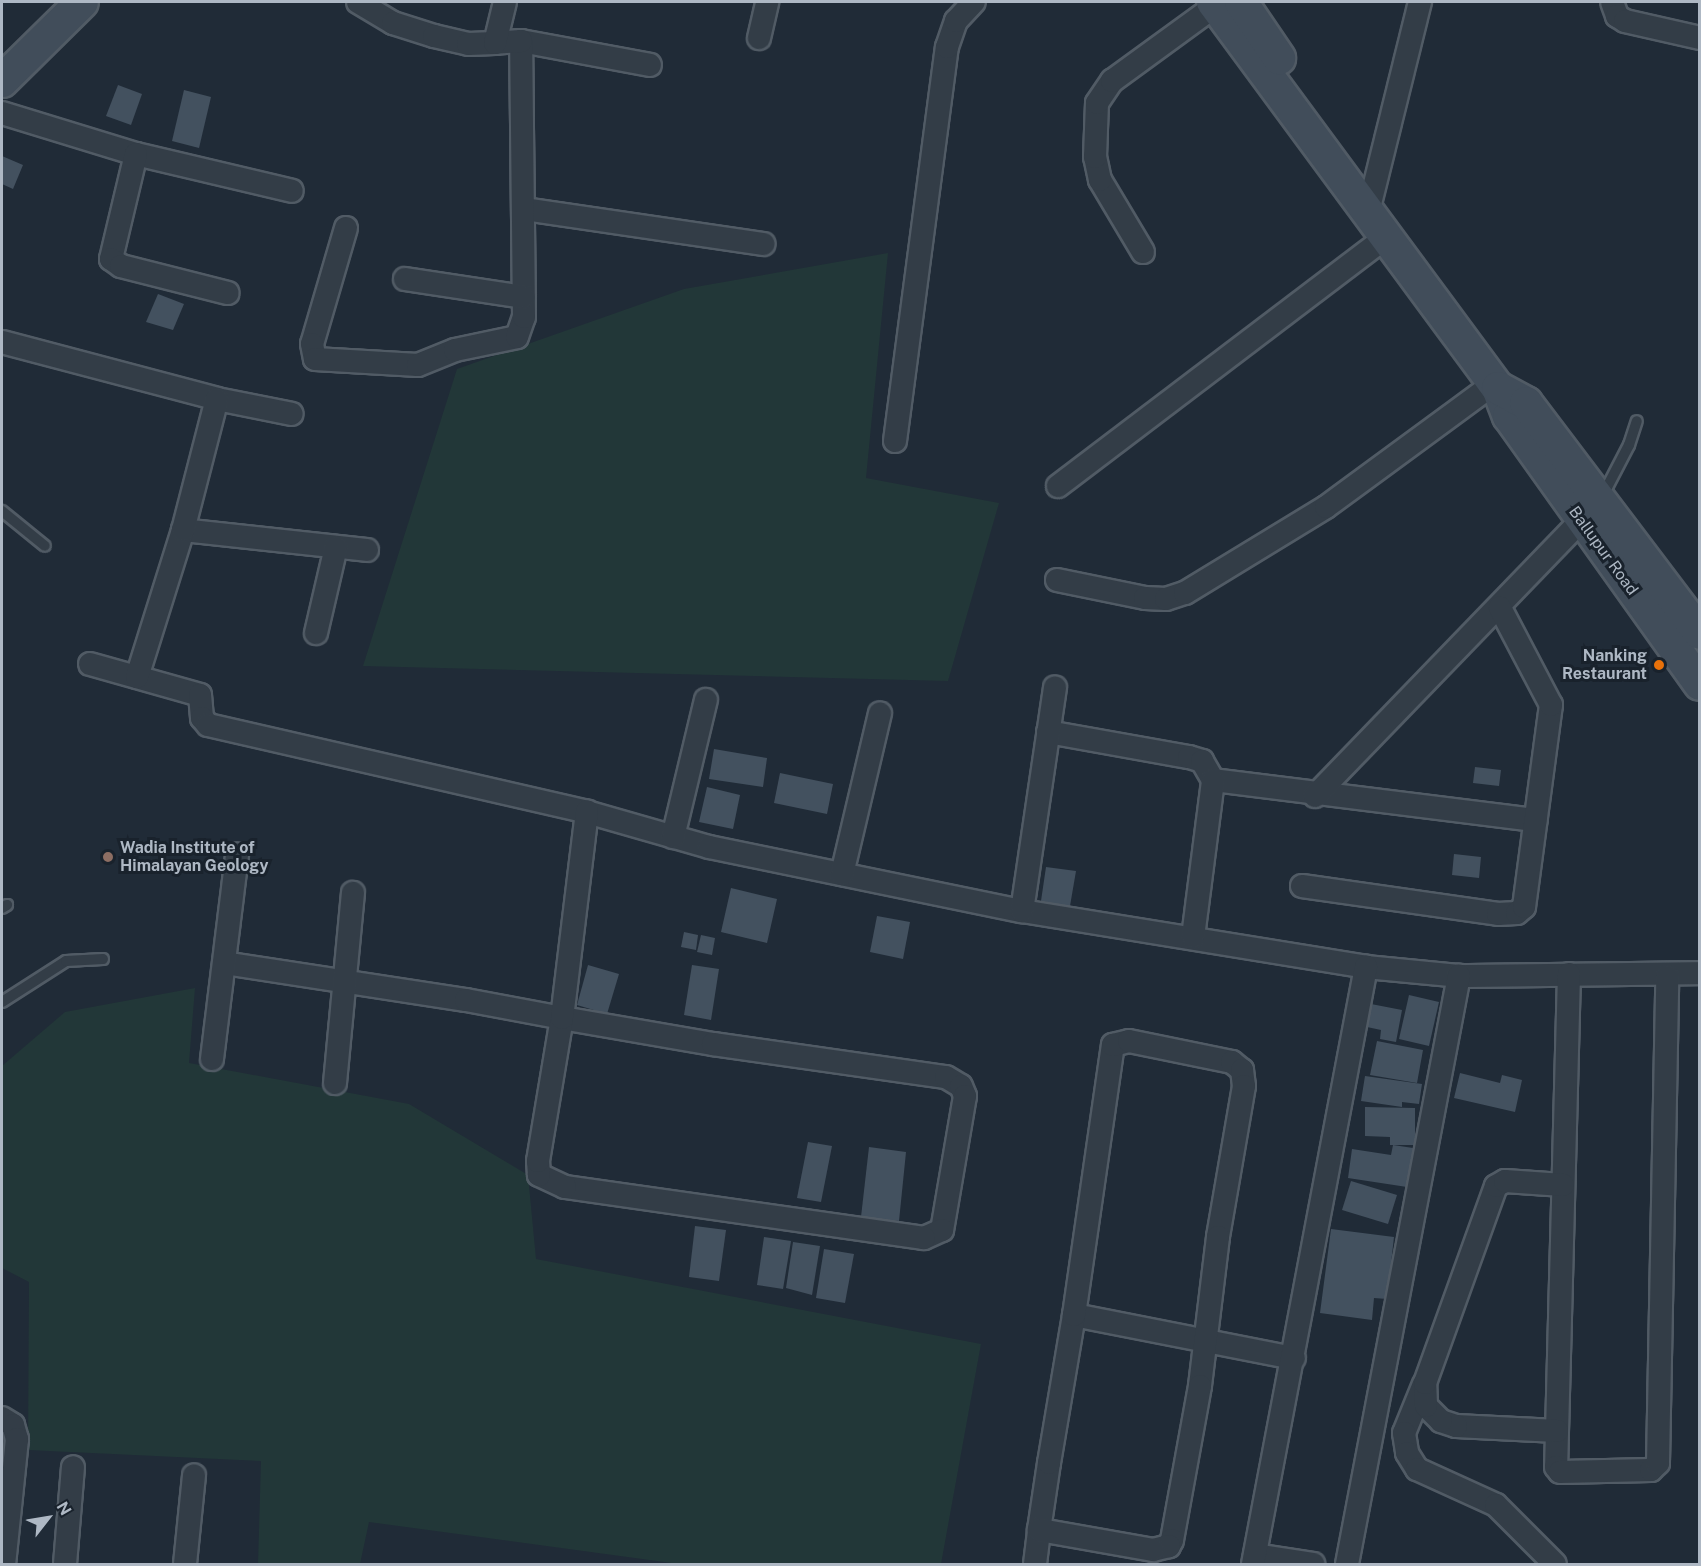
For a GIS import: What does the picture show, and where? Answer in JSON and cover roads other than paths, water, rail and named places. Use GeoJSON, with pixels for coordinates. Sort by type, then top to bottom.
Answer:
{"type":"FeatureCollection","features":[{"type":"Feature","properties":{"kind":"main road"},"geometry":{"type":"LineString","coordinates":[[2,52],[54,2]]}},
{"type":"Feature","properties":{"kind":"main road"},"geometry":{"type":"LineString","coordinates":[[2,81],[82,2]]}},
{"type":"Feature","properties":{"kind":"main road"},"geometry":{"type":"LineString","coordinates":[[1241,2],[1308,102],[1319,147]]}},
{"type":"Feature","properties":{"kind":"main road"},"geometry":{"type":"LineString","coordinates":[[1204,6],[1285,122],[1319,147]]}},
{"type":"Feature","properties":{"kind":"main road","name":"Ballupur Road"},"geometry":{"type":"LineString","coordinates":[[1204,6],[1285,101],[1591,510],[1700,633]]}},
{"type":"Feature","properties":{"kind":"main road","name":"Ballupur Road"},"geometry":{"type":"LineString","coordinates":[[1591,510],[1700,684]]}},
{"type":"Feature","properties":{"kind":"street"},"geometry":{"type":"LineString","coordinates":[[358,2],[393,23],[468,44],[521,41],[650,65]]}},
{"type":"Feature","properties":{"kind":"street"},"geometry":{"type":"LineString","coordinates":[[495,43],[505,2]]}},
{"type":"Feature","properties":{"kind":"street"},"geometry":{"type":"LineString","coordinates":[[759,38],[767,2]]}},
{"type":"Feature","properties":{"kind":"street"},"geometry":{"type":"LineString","coordinates":[[895,441],[947,47],[956,21],[974,2]]}},
{"type":"Feature","properties":{"kind":"street"},"geometry":{"type":"LineString","coordinates":[[1058,486],[1377,224],[1420,2]]}},
{"type":"Feature","properties":{"kind":"street"},"geometry":{"type":"LineString","coordinates":[[1612,2],[1617,16],[1625,21],[1700,38]]}},
{"type":"Feature","properties":{"kind":"street"},"geometry":{"type":"LineString","coordinates":[[1143,252],[1100,180],[1095,157],[1097,103],[1112,81],[1204,6]]}},
{"type":"Feature","properties":{"kind":"street"},"geometry":{"type":"LineString","coordinates":[[346,228],[312,344],[315,359],[322,362],[418,365],[455,350],[508,341],[522,329],[524,209],[521,41]]}},
{"type":"Feature","properties":{"kind":"street"},"geometry":{"type":"LineString","coordinates":[[2,113],[136,154],[292,191]]}},
{"type":"Feature","properties":{"kind":"street"},"geometry":{"type":"LineString","coordinates":[[136,154],[111,259],[121,266],[228,293]]}},
{"type":"Feature","properties":{"kind":"street"},"geometry":{"type":"LineString","coordinates":[[524,209],[763,244]]}},
{"type":"Feature","properties":{"kind":"street"},"geometry":{"type":"LineString","coordinates":[[405,279],[524,297]]}},
{"type":"Feature","properties":{"kind":"street"},"geometry":{"type":"LineString","coordinates":[[2,342],[217,399],[292,414]]}},
{"type":"Feature","properties":{"kind":"street"},"geometry":{"type":"LineString","coordinates":[[1057,580],[1145,598],[1166,599],[1185,593],[1507,398]]}},
{"type":"Feature","properties":{"kind":"street"},"geometry":{"type":"LineString","coordinates":[[137,677],[183,530],[217,399]]}},
{"type":"Feature","properties":{"kind":"street"},"geometry":{"type":"LineString","coordinates":[[1315,796],[1500,608],[1591,510]]}},
{"type":"Feature","properties":{"kind":"street"},"geometry":{"type":"LineString","coordinates":[[183,530],[367,550]]}},
{"type":"Feature","properties":{"kind":"street"},"geometry":{"type":"LineString","coordinates":[[316,633],[336,547]]}},
{"type":"Feature","properties":{"kind":"street"},"geometry":{"type":"LineString","coordinates":[[1302,886],[1498,914],[1517,913],[1527,900],[1551,705],[1500,608]]}},
{"type":"Feature","properties":{"kind":"street"},"geometry":{"type":"LineString","coordinates":[[90,664],[200,695],[202,718],[208,725],[587,812],[673,837],[1022,911],[1193,937],[1366,967],[1459,976],[1569,974],[1667,976],[1700,973]]}},
{"type":"Feature","properties":{"kind":"street"},"geometry":{"type":"LineString","coordinates":[[1022,911],[1055,687]]}},
{"type":"Feature","properties":{"kind":"street"},"geometry":{"type":"LineString","coordinates":[[673,837],[706,699]]}},
{"type":"Feature","properties":{"kind":"street"},"geometry":{"type":"LineString","coordinates":[[842,874],[880,713]]}},
{"type":"Feature","properties":{"kind":"street"},"geometry":{"type":"LineString","coordinates":[[1048,732],[1202,761],[1213,780],[1193,937]]}},
{"type":"Feature","properties":{"kind":"street"},"geometry":{"type":"LineString","coordinates":[[1213,780],[1315,796],[1536,820]]}},
{"type":"Feature","properties":{"kind":"street"},"geometry":{"type":"LineString","coordinates":[[224,963],[343,981],[562,1018],[954,1080],[965,1096],[942,1230],[924,1238],[550,1184],[539,1175],[538,1161],[562,1018],[587,812]]}},
{"type":"Feature","properties":{"kind":"street"},"geometry":{"type":"LineString","coordinates":[[213,1059],[237,855]]}},
{"type":"Feature","properties":{"kind":"street"},"geometry":{"type":"LineString","coordinates":[[335,1083],[353,893]]}},
{"type":"Feature","properties":{"kind":"street"},"geometry":{"type":"LineString","coordinates":[[1313,1564],[1254,1560],[1294,1358],[1366,967]]}},
{"type":"Feature","properties":{"kind":"street"},"geometry":{"type":"LineString","coordinates":[[1569,974],[1556,1467],[1560,1472],[1651,1470],[1658,1463],[1667,976]]}},
{"type":"Feature","properties":{"kind":"street"},"geometry":{"type":"LineString","coordinates":[[1347,1564],[1459,976]]}},
{"type":"Feature","properties":{"kind":"street"},"geometry":{"type":"LineString","coordinates":[[1035,1564],[1040,1530],[1074,1315],[1113,1045],[1129,1041],[1232,1062],[1242,1070],[1244,1078],[1218,1237],[1206,1342],[1186,1470],[1168,1546],[1153,1550],[1040,1530]]}},
{"type":"Feature","properties":{"kind":"street"},"geometry":{"type":"LineString","coordinates":[[1555,1564],[1496,1505],[1417,1469],[1407,1453],[1404,1433],[1425,1383],[1496,1186],[1504,1180],[1563,1185]]}},
{"type":"Feature","properties":{"kind":"street"},"geometry":{"type":"LineString","coordinates":[[1074,1315],[1294,1358]]}},
{"type":"Feature","properties":{"kind":"street"},"geometry":{"type":"LineString","coordinates":[[1425,1383],[1426,1406],[1441,1421],[1456,1426],[1557,1431]]}},
{"type":"Feature","properties":{"kind":"street"},"geometry":{"type":"LineString","coordinates":[[2,1418],[13,1425],[17,1439],[4,1564]]}},
{"type":"Feature","properties":{"kind":"street"},"geometry":{"type":"LineString","coordinates":[[65,1564],[73,1467]]}},
{"type":"Feature","properties":{"kind":"street"},"geometry":{"type":"LineString","coordinates":[[184,1564],[194,1475]]}},
{"type":"Feature","properties":{"kind":"lane"},"geometry":{"type":"LineString","coordinates":[[1591,510],[1629,445],[1637,421]]}},
{"type":"Feature","properties":{"kind":"lane"},"geometry":{"type":"LineString","coordinates":[[2,511],[45,546]]}},
{"type":"Feature","properties":{"kind":"lane"},"geometry":{"type":"LineString","coordinates":[[2,1002],[66,961],[103,959]]}},
{"type":"Feature","properties":{"kind":"place","name":"Nanking Restaurant"},"geometry":{"type":"Point","coordinates":[1659,665]}},
{"type":"Feature","properties":{"kind":"place","name":"Wadia Institute of Himalayan Geology"},"geometry":{"type":"Point","coordinates":[108,857]}}]}
